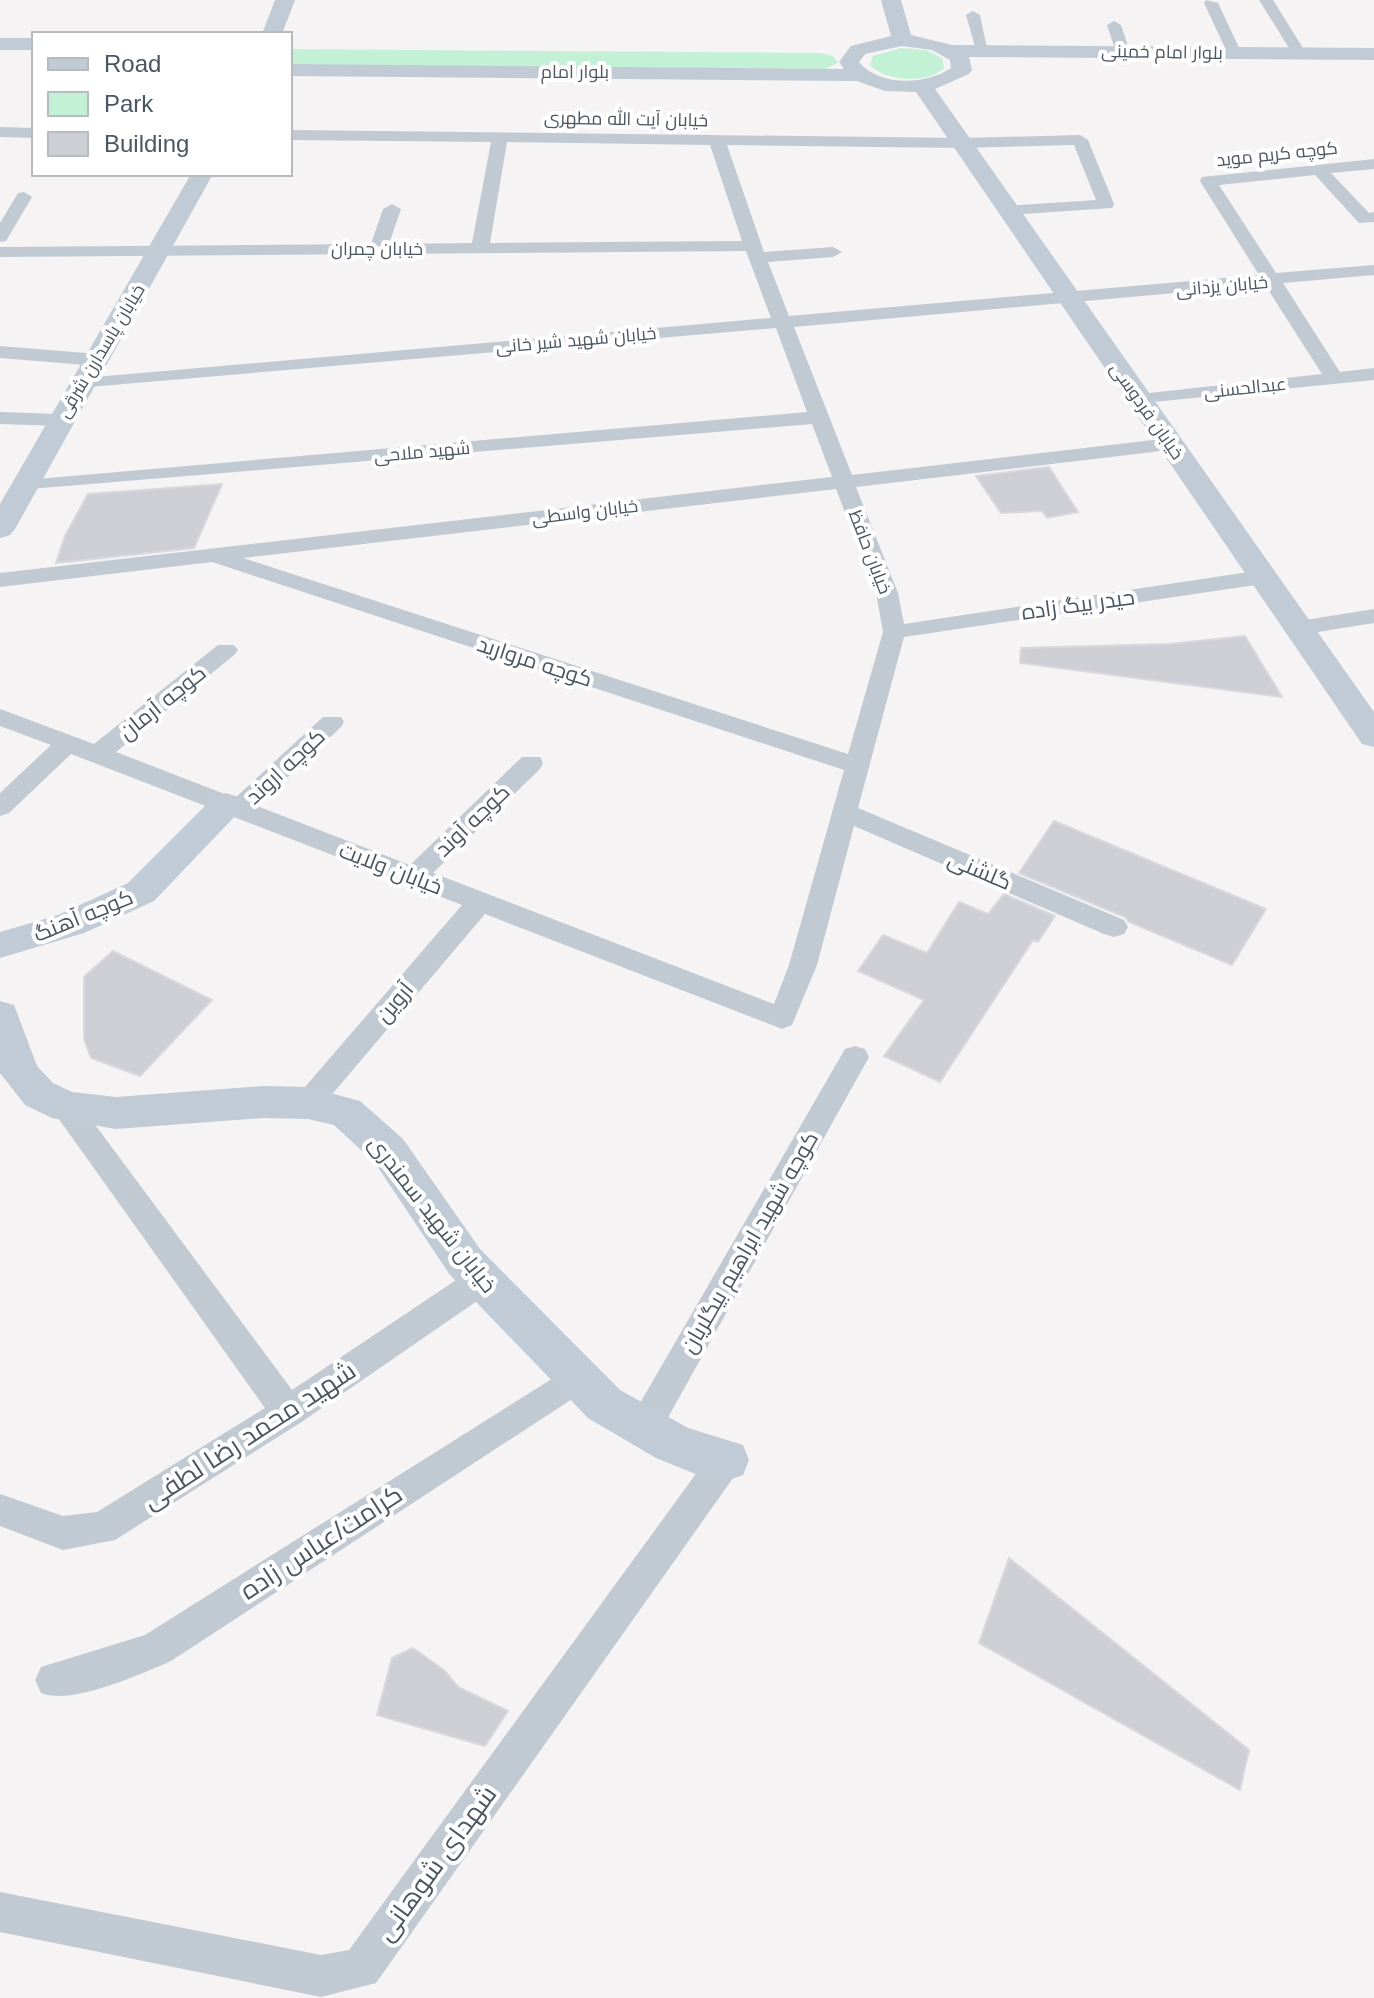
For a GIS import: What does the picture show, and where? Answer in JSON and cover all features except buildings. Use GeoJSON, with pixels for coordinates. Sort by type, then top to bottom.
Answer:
{"type":"FeatureCollection","features":[{"type":"Feature","properties":{"kind":"street"},"geometry":{"type":"LineString","coordinates":[[273,32],[285,0]]}},
{"type":"Feature","properties":{"kind":"street"},"geometry":{"type":"LineString","coordinates":[[826,50],[858,50],[902,40],[891,0]]}},
{"type":"Feature","properties":{"kind":"street"},"geometry":{"type":"LineString","coordinates":[[1266,0],[1299,53]]}},
{"type":"Feature","properties":{"kind":"street"},"geometry":{"type":"LineString","coordinates":[[1211,3],[1234,52]]}},
{"type":"Feature","properties":{"kind":"street"},"geometry":{"type":"LineString","coordinates":[[973,15],[983,50]]}},
{"type":"Feature","properties":{"kind":"street"},"geometry":{"type":"LineString","coordinates":[[1114,25],[1123,52]]}},
{"type":"Feature","properties":{"kind":"street","name":"بلوار امام خمینی"},"geometry":{"type":"LineString","coordinates":[[902,40],[951,51],[1374,54]]}},
{"type":"Feature","properties":{"kind":"street"},"geometry":{"type":"LineString","coordinates":[[0,44],[32,44]]}},
{"type":"Feature","properties":{"kind":"street"},"geometry":{"type":"LineString","coordinates":[[858,50],[849,62],[860,75]]}},
{"type":"Feature","properties":{"kind":"street"},"geometry":{"type":"LineString","coordinates":[[951,51],[963,63],[956,76]]}},
{"type":"Feature","properties":{"kind":"street","name":"بلوار امام"},"geometry":{"type":"LineString","coordinates":[[292,70],[860,75],[884,84],[922,86]]}},
{"type":"Feature","properties":{"kind":"street"},"geometry":{"type":"LineString","coordinates":[[922,86],[956,76],[987,75]]}},
{"type":"Feature","properties":{"kind":"street","name":"خیابان فردوسی"},"geometry":{"type":"LineString","coordinates":[[922,86],[1374,736]]}},
{"type":"Feature","properties":{"kind":"street"},"geometry":{"type":"LineString","coordinates":[[0,132],[32,133]]}},
{"type":"Feature","properties":{"kind":"street","name":"خیابان آیت الله مطهری"},"geometry":{"type":"LineString","coordinates":[[292,135],[962,143],[1080,140],[1106,204],[1009,210]]}},
{"type":"Feature","properties":{"kind":"street"},"geometry":{"type":"LineString","coordinates":[[480,249],[500,137]]}},
{"type":"Feature","properties":{"kind":"street","name":"خیابان حافظ"},"geometry":{"type":"LineString","coordinates":[[717,140],[756,252],[887,593],[894,632],[803,965],[782,1018]]}},
{"type":"Feature","properties":{"kind":"street"},"geometry":{"type":"LineString","coordinates":[[1209,160],[1223,180]]}},
{"type":"Feature","properties":{"kind":"street","name":"کوچه کریم موید"},"geometry":{"type":"LineString","coordinates":[[1273,281],[1208,181],[1374,164]]}},
{"type":"Feature","properties":{"kind":"street"},"geometry":{"type":"LineString","coordinates":[[1319,170],[1365,219],[1374,217]]}},
{"type":"Feature","properties":{"kind":"street","name":"خیابان پاسدارن شرقی"},"geometry":{"type":"LineString","coordinates":[[0,529],[201,176]]}},
{"type":"Feature","properties":{"kind":"street"},"geometry":{"type":"LineString","coordinates":[[0,237],[24,197]]}},
{"type":"Feature","properties":{"kind":"street"},"geometry":{"type":"LineString","coordinates":[[378,249],[392,209]]}},
{"type":"Feature","properties":{"kind":"street","name":"خیابان چمران"},"geometry":{"type":"LineString","coordinates":[[0,252],[480,249],[833,252]]}},
{"type":"Feature","properties":{"kind":"street","name":"خیابان یزدانی"},"geometry":{"type":"LineString","coordinates":[[1069,299],[1374,270]]}},
{"type":"Feature","properties":{"kind":"street"},"geometry":{"type":"LineString","coordinates":[[1273,281],[1342,378],[1374,388]]}},
{"type":"Feature","properties":{"kind":"street","name":"خیابان شهید شیر خانی"},"geometry":{"type":"LineString","coordinates":[[84,384],[1069,299]]}},
{"type":"Feature","properties":{"kind":"street"},"geometry":{"type":"LineString","coordinates":[[0,352],[98,360]]}},
{"type":"Feature","properties":{"kind":"street","name":"عبدالحسنی"},"geometry":{"type":"LineString","coordinates":[[1140,400],[1374,374]]}},
{"type":"Feature","properties":{"kind":"street","name":"شهید ملاحی"},"geometry":{"type":"LineString","coordinates":[[25,486],[820,417]]}},
{"type":"Feature","properties":{"kind":"street"},"geometry":{"type":"LineString","coordinates":[[0,418],[60,420]]}},
{"type":"Feature","properties":{"kind":"street","name":"خیابان واسطی"},"geometry":{"type":"LineString","coordinates":[[0,580],[1170,444]]}},
{"type":"Feature","properties":{"kind":"street","name":"کوچه مروارید"},"geometry":{"type":"LineString","coordinates":[[211,555],[858,766]]}},
{"type":"Feature","properties":{"kind":"street","name":"حیدر بیگ زاده"},"geometry":{"type":"LineString","coordinates":[[894,632],[1262,577]]}},
{"type":"Feature","properties":{"kind":"street"},"geometry":{"type":"LineString","coordinates":[[1299,628],[1374,616]]}},
{"type":"Feature","properties":{"kind":"street","name":"کوچه آرمان"},"geometry":{"type":"LineString","coordinates":[[97,755],[226,650]]}},
{"type":"Feature","properties":{"kind":"street","name":"خیابان ولایت"},"geometry":{"type":"LineString","coordinates":[[0,717],[782,1018]]}},
{"type":"Feature","properties":{"kind":"street","name":"کوچه اروند"},"geometry":{"type":"LineString","coordinates":[[233,807],[332,722]]}},
{"type":"Feature","properties":{"kind":"street"},"geometry":{"type":"LineString","coordinates":[[0,807],[68,743]]}},
{"type":"Feature","properties":{"kind":"street","name":"کوچه آوند"},"geometry":{"type":"LineString","coordinates":[[413,877],[531,763]]}},
{"type":"Feature","properties":{"kind":"street","name":"کوچه آهنگ"},"geometry":{"type":"LineString","coordinates":[[0,945],[61,927],[141,892],[233,807]]}},
{"type":"Feature","properties":{"kind":"street","name":"گلشنی"},"geometry":{"type":"LineString","coordinates":[[846,813],[1114,927]]}},
{"type":"Feature","properties":{"kind":"street","name":"آروین"},"geometry":{"type":"LineString","coordinates":[[308,1103],[480,902]]}},
{"type":"Feature","properties":{"kind":"street","name":"خیابان شهید سمندری"},"geometry":{"type":"LineString","coordinates":[[0,1015],[3,1033],[20,1073],[39,1094],[66,1107],[116,1113],[264,1102],[308,1103],[346,1112],[389,1151],[431,1215],[482,1280],[604,1404],[644,1428],[703,1456],[726,1460]]}},
{"type":"Feature","properties":{"kind":"street","name":"کوچه شهید ابراهیم بیگلریان"},"geometry":{"type":"LineString","coordinates":[[644,1428],[855,1057]]}},
{"type":"Feature","properties":{"kind":"street"},"geometry":{"type":"LineString","coordinates":[[66,1107],[288,1412]]}},
{"type":"Feature","properties":{"kind":"street","name":"شهید محمد رضا لطفی"},"geometry":{"type":"LineString","coordinates":[[0,1510],[63,1533],[103,1528],[288,1412],[482,1280]]}},
{"type":"Feature","properties":{"kind":"street","name":"کرامت/عباس زاده"},"geometry":{"type":"LineString","coordinates":[[54,1680],[128,1661],[158,1648],[577,1378]]}},
{"type":"Feature","properties":{"kind":"street","name":"شهدای شوهانی"},"geometry":{"type":"LineString","coordinates":[[0,1912],[321,1976],[361,1968],[726,1460]]}},
{"type":"Feature","properties":{"kind":"green space"},"geometry":{"type":"Polygon","coordinates":[[[901,48],[925,50],[942,58],[944,68],[928,77],[907,79],[886,75],[870,65],[873,56],[901,48]]]}},
{"type":"Feature","properties":{"kind":"green space"},"geometry":{"type":"Polygon","coordinates":[[[292,49],[820,53],[833,56],[838,63],[824,69],[292,65],[292,49]]]}}]}
